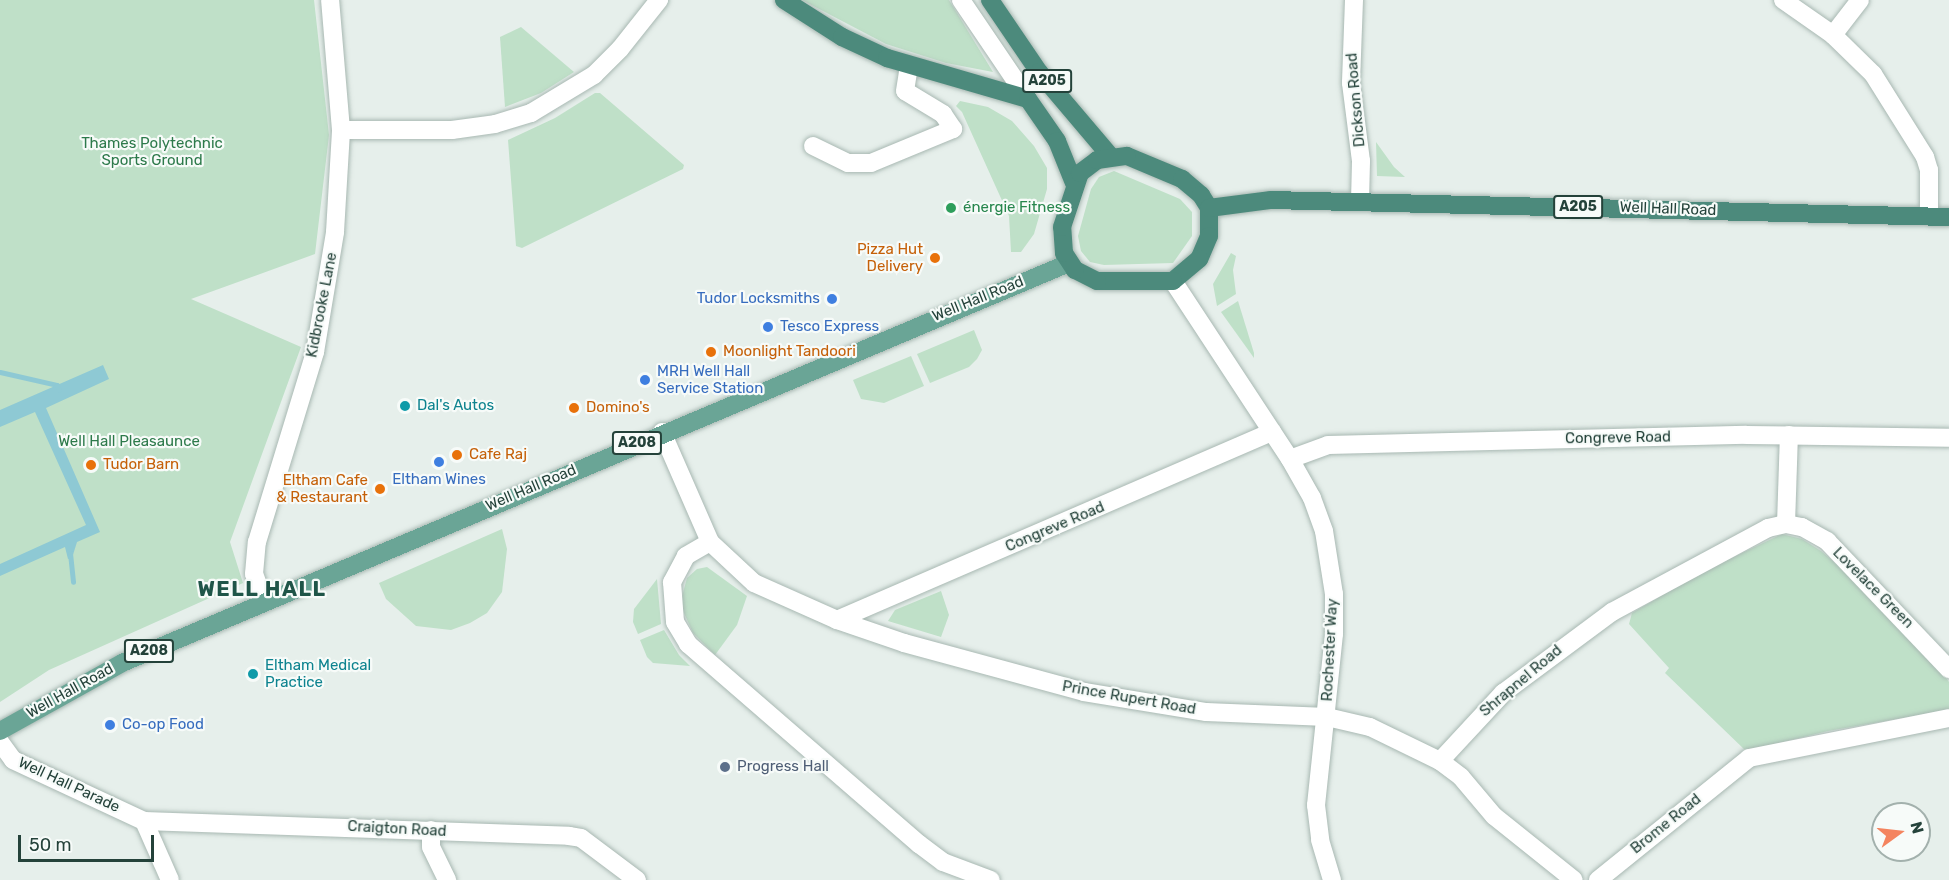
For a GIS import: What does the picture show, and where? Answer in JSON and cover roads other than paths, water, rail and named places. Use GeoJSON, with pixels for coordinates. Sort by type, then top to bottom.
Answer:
{"type":"FeatureCollection","features":[{"type":"Feature","properties":{"kind":"highway","name":"A205"},"geometry":{"type":"LineString","coordinates":[[784,0],[842,37],[909,66],[1028,99],[1057,141],[1074,183]]}},
{"type":"Feature","properties":{"kind":"highway","name":"A205"},"geometry":{"type":"LineString","coordinates":[[990,0],[1039,72],[1111,157]]}},
{"type":"Feature","properties":{"kind":"highway"},"geometry":{"type":"LineString","coordinates":[[1127,156],[1163,168],[1192,186],[1209,208],[1209,236],[1199,259],[1173,281],[1097,281],[1084,276],[1069,263],[1061,240],[1062,227],[1074,183],[1086,167],[1111,157],[1127,156]]}},
{"type":"Feature","properties":{"kind":"highway","name":"Well Hall Road"},"geometry":{"type":"LineString","coordinates":[[1209,208],[1251,200],[1360,201],[1949,217]]}},
{"type":"Feature","properties":{"kind":"main road","name":"Well Hall Road"},"geometry":{"type":"LineString","coordinates":[[0,731],[102,673],[264,602],[662,432],[1069,263]]}},
{"type":"Feature","properties":{"kind":"street","name":"Kidbrooke Lane"},"geometry":{"type":"LineString","coordinates":[[264,602],[254,574],[257,542],[315,352],[335,232],[341,129],[330,0]]}},
{"type":"Feature","properties":{"kind":"street"},"geometry":{"type":"LineString","coordinates":[[341,129],[452,130],[495,124],[531,113],[594,75],[620,50],[659,0]]}},
{"type":"Feature","properties":{"kind":"street"},"geometry":{"type":"LineString","coordinates":[[961,0],[1028,99]]}},
{"type":"Feature","properties":{"kind":"street","name":"Dickson Road"},"geometry":{"type":"LineString","coordinates":[[1354,0],[1352,82],[1361,161],[1360,201]]}},
{"type":"Feature","properties":{"kind":"street"},"geometry":{"type":"LineString","coordinates":[[1783,0],[1833,35],[1873,74],[1925,157],[1929,170],[1929,216]]}},
{"type":"Feature","properties":{"kind":"street"},"geometry":{"type":"LineString","coordinates":[[1833,35],[1860,0]]}},
{"type":"Feature","properties":{"kind":"street"},"geometry":{"type":"LineString","coordinates":[[813,146],[848,163],[871,163],[953,129],[943,114],[906,91],[909,66]]}},
{"type":"Feature","properties":{"kind":"street","name":"Rochester Way"},"geometry":{"type":"LineString","coordinates":[[1173,281],[1290,459],[1312,498],[1331,564],[1334,634],[1316,805],[1320,840],[1332,880]]}},
{"type":"Feature","properties":{"kind":"street","name":"Prince Rupert Road"},"geometry":{"type":"LineString","coordinates":[[662,432],[710,542],[754,583],[837,620],[904,643],[1084,692],[1206,712],[1327,717],[1370,727],[1440,761],[1461,777],[1494,816],[1574,880]]}},
{"type":"Feature","properties":{"kind":"street","name":"Congreve Road"},"geometry":{"type":"LineString","coordinates":[[837,620],[1272,432]]}},
{"type":"Feature","properties":{"kind":"street"},"geometry":{"type":"LineString","coordinates":[[1786,524],[1789,435]]}},
{"type":"Feature","properties":{"kind":"street","name":"Congreve Road"},"geometry":{"type":"LineString","coordinates":[[1290,459],[1328,445],[1789,435],[1949,438]]}},
{"type":"Feature","properties":{"kind":"street","name":"Shrapnel Road"},"geometry":{"type":"LineString","coordinates":[[1440,761],[1503,693],[1612,612],[1768,528],[1786,524]]}},
{"type":"Feature","properties":{"kind":"street","name":"Lovelace Green"},"geometry":{"type":"LineString","coordinates":[[1786,524],[1802,527],[1827,541],[1949,669]]}},
{"type":"Feature","properties":{"kind":"street"},"geometry":{"type":"LineString","coordinates":[[710,542],[686,556],[672,582],[675,622],[688,644],[919,844],[972,877],[991,880]]}},
{"type":"Feature","properties":{"kind":"street","name":"Brome Road"},"geometry":{"type":"LineString","coordinates":[[1598,880],[1734,768],[1761,754],[1949,718]]}},
{"type":"Feature","properties":{"kind":"street","name":"Well Hall Parade"},"geometry":{"type":"LineString","coordinates":[[0,742],[13,760],[144,821]]}},
{"type":"Feature","properties":{"kind":"street"},"geometry":{"type":"LineString","coordinates":[[144,821],[170,880]]}},
{"type":"Feature","properties":{"kind":"street","name":"Craigton Road"},"geometry":{"type":"LineString","coordinates":[[144,821],[581,838],[637,880]]}},
{"type":"Feature","properties":{"kind":"street"},"geometry":{"type":"LineString","coordinates":[[431,831],[431,847],[447,880]]}},
{"type":"Feature","properties":{"kind":"water"},"geometry":{"type":"Polygon","coordinates":[[[103,365],[109,379],[46,408],[100,532],[77,542],[72,558],[68,559],[65,547],[0,576],[0,564],[86,525],[35,412],[0,427],[0,410],[103,365]]]}},
{"type":"Feature","properties":{"kind":"waterway"},"geometry":{"type":"LineString","coordinates":[[0,372],[57,385],[59,390]]}},
{"type":"Feature","properties":{"kind":"waterway"},"geometry":{"type":"LineString","coordinates":[[70,553],[73,582]]}},
{"type":"Feature","properties":{"kind":"place","name":"énergie Fitness"},"geometry":{"type":"Point","coordinates":[951,208]}},
{"type":"Feature","properties":{"kind":"place","name":"Pizza Hut Delivery"},"geometry":{"type":"Point","coordinates":[935,258]}},
{"type":"Feature","properties":{"kind":"place","name":"Tudor Locksmiths"},"geometry":{"type":"Point","coordinates":[832,299]}},
{"type":"Feature","properties":{"kind":"place","name":"Tesco Express"},"geometry":{"type":"Point","coordinates":[768,327]}},
{"type":"Feature","properties":{"kind":"place","name":"Moonlight Tandoori"},"geometry":{"type":"Point","coordinates":[711,352]}},
{"type":"Feature","properties":{"kind":"place","name":"MRH Well Hall Service Station"},"geometry":{"type":"Point","coordinates":[645,380]}},
{"type":"Feature","properties":{"kind":"place","name":"Dal's Autos"},"geometry":{"type":"Point","coordinates":[405,406]}},
{"type":"Feature","properties":{"kind":"place","name":"Domino's"},"geometry":{"type":"Point","coordinates":[574,408]}},
{"type":"Feature","properties":{"kind":"place","name":"Cafe Raj"},"geometry":{"type":"Point","coordinates":[457,455]}},
{"type":"Feature","properties":{"kind":"place","name":"Eltham Wines"},"geometry":{"type":"Point","coordinates":[439,462]}},
{"type":"Feature","properties":{"kind":"place","name":"Tudor Barn"},"geometry":{"type":"Point","coordinates":[91,465]}},
{"type":"Feature","properties":{"kind":"place","name":"Eltham Cafe & Restaurant"},"geometry":{"type":"Point","coordinates":[380,489]}},
{"type":"Feature","properties":{"kind":"place","name":"Eltham Medical Practice"},"geometry":{"type":"Point","coordinates":[253,674]}},
{"type":"Feature","properties":{"kind":"place","name":"Co-op Food"},"geometry":{"type":"Point","coordinates":[110,725]}},
{"type":"Feature","properties":{"kind":"place","name":"Progress Hall"},"geometry":{"type":"Point","coordinates":[725,767]}},
{"type":"Feature","properties":{"kind":"district","name":"WELL HALL"},"geometry":{"type":"Point","coordinates":[262,589]}},
{"type":"Feature","properties":{"kind":"park label","name":"Thames Polytechnic Sports Ground"},"geometry":{"type":"Point","coordinates":[152,152]}},
{"type":"Feature","properties":{"kind":"park label","name":"Well Hall Pleasaunce"},"geometry":{"type":"Point","coordinates":[129,442]}}]}
